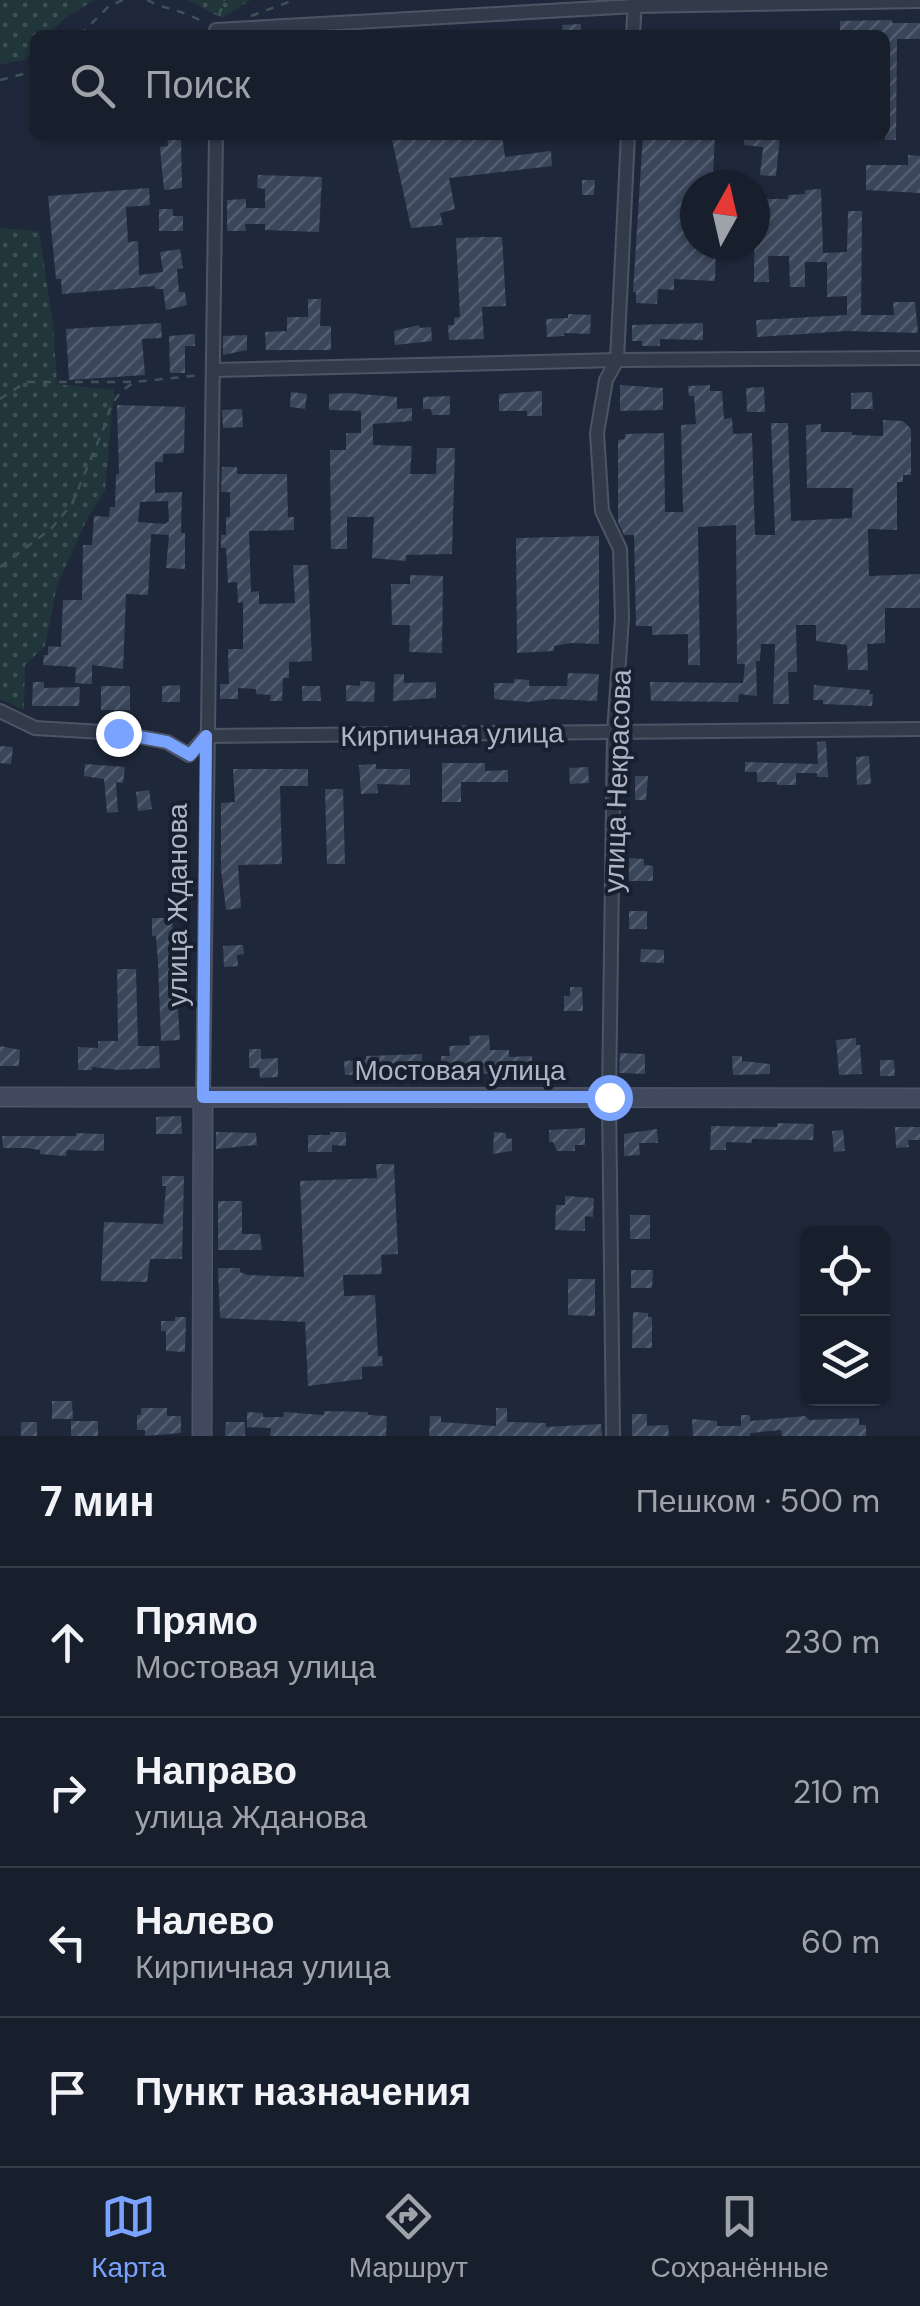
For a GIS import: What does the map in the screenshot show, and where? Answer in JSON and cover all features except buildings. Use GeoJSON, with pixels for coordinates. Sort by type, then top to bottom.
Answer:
{"type":"FeatureCollection","features":[{"type":"Feature","properties":{"kind":"street"},"geometry":{"type":"LineString","coordinates":[[228,30],[635,3],[920,2]]}},
{"type":"Feature","properties":{"kind":"street"},"geometry":{"type":"LineString","coordinates":[[633,30],[635,3]]}},
{"type":"Feature","properties":{"kind":"street","name":"улица Жданова"},"geometry":{"type":"LineString","coordinates":[[202,1436],[206,736],[216,140]]}},
{"type":"Feature","properties":{"kind":"street","name":"улица Некрасова"},"geometry":{"type":"LineString","coordinates":[[613,1436],[609,1097],[614,732],[622,634],[620,549],[602,512],[597,433],[606,380],[617,360],[628,140]]}},
{"type":"Feature","properties":{"kind":"street"},"geometry":{"type":"LineString","coordinates":[[215,372],[617,360],[920,358]]}},
{"type":"Feature","properties":{"kind":"street","name":"Кирпичная улица"},"geometry":{"type":"LineString","coordinates":[[0,712],[35,728],[118,733],[167,742],[190,755],[206,736],[920,729]]}},
{"type":"Feature","properties":{"kind":"street","name":"Мостовая улица"},"geometry":{"type":"LineString","coordinates":[[0,1097],[920,1098]]}},
{"type":"Feature","properties":{"kind":"path"},"geometry":{"type":"LineString","coordinates":[[85,30],[109,6],[123,0]]}},
{"type":"Feature","properties":{"kind":"path"},"geometry":{"type":"LineString","coordinates":[[146,0],[183,10],[213,30]]}},
{"type":"Feature","properties":{"kind":"path"},"geometry":{"type":"LineString","coordinates":[[216,30],[224,0]]}},
{"type":"Feature","properties":{"kind":"path"},"geometry":{"type":"LineString","coordinates":[[234,29],[256,12],[294,0]]}},
{"type":"Feature","properties":{"kind":"path"},"geometry":{"type":"LineString","coordinates":[[0,80],[30,72]]}},
{"type":"Feature","properties":{"kind":"path"},"geometry":{"type":"LineString","coordinates":[[0,400],[26,382],[134,382],[215,372]]}},
{"type":"Feature","properties":{"kind":"path"},"geometry":{"type":"LineString","coordinates":[[0,566],[51,529],[72,504],[108,409],[125,387],[134,382]]}},
{"type":"Feature","properties":{"kind":"green space"},"geometry":{"type":"Polygon","coordinates":[[[0,0],[94,0],[53,30],[30,30],[30,54],[24,60],[0,64],[0,0]]]}},
{"type":"Feature","properties":{"kind":"green space"},"geometry":{"type":"Polygon","coordinates":[[[187,0],[251,0],[222,18],[187,0]]]}},
{"type":"Feature","properties":{"kind":"green space"},"geometry":{"type":"Polygon","coordinates":[[[0,228],[39,231],[53,324],[57,384],[114,390],[105,491],[87,519],[57,585],[45,646],[25,665],[24,710],[0,699],[0,228]]]}},
{"type":"Feature","properties":{"kind":"route"},"geometry":{"type":"LineString","coordinates":[[118,733],[167,742],[190,755],[206,736],[203,1097],[609,1097]]}}]}
